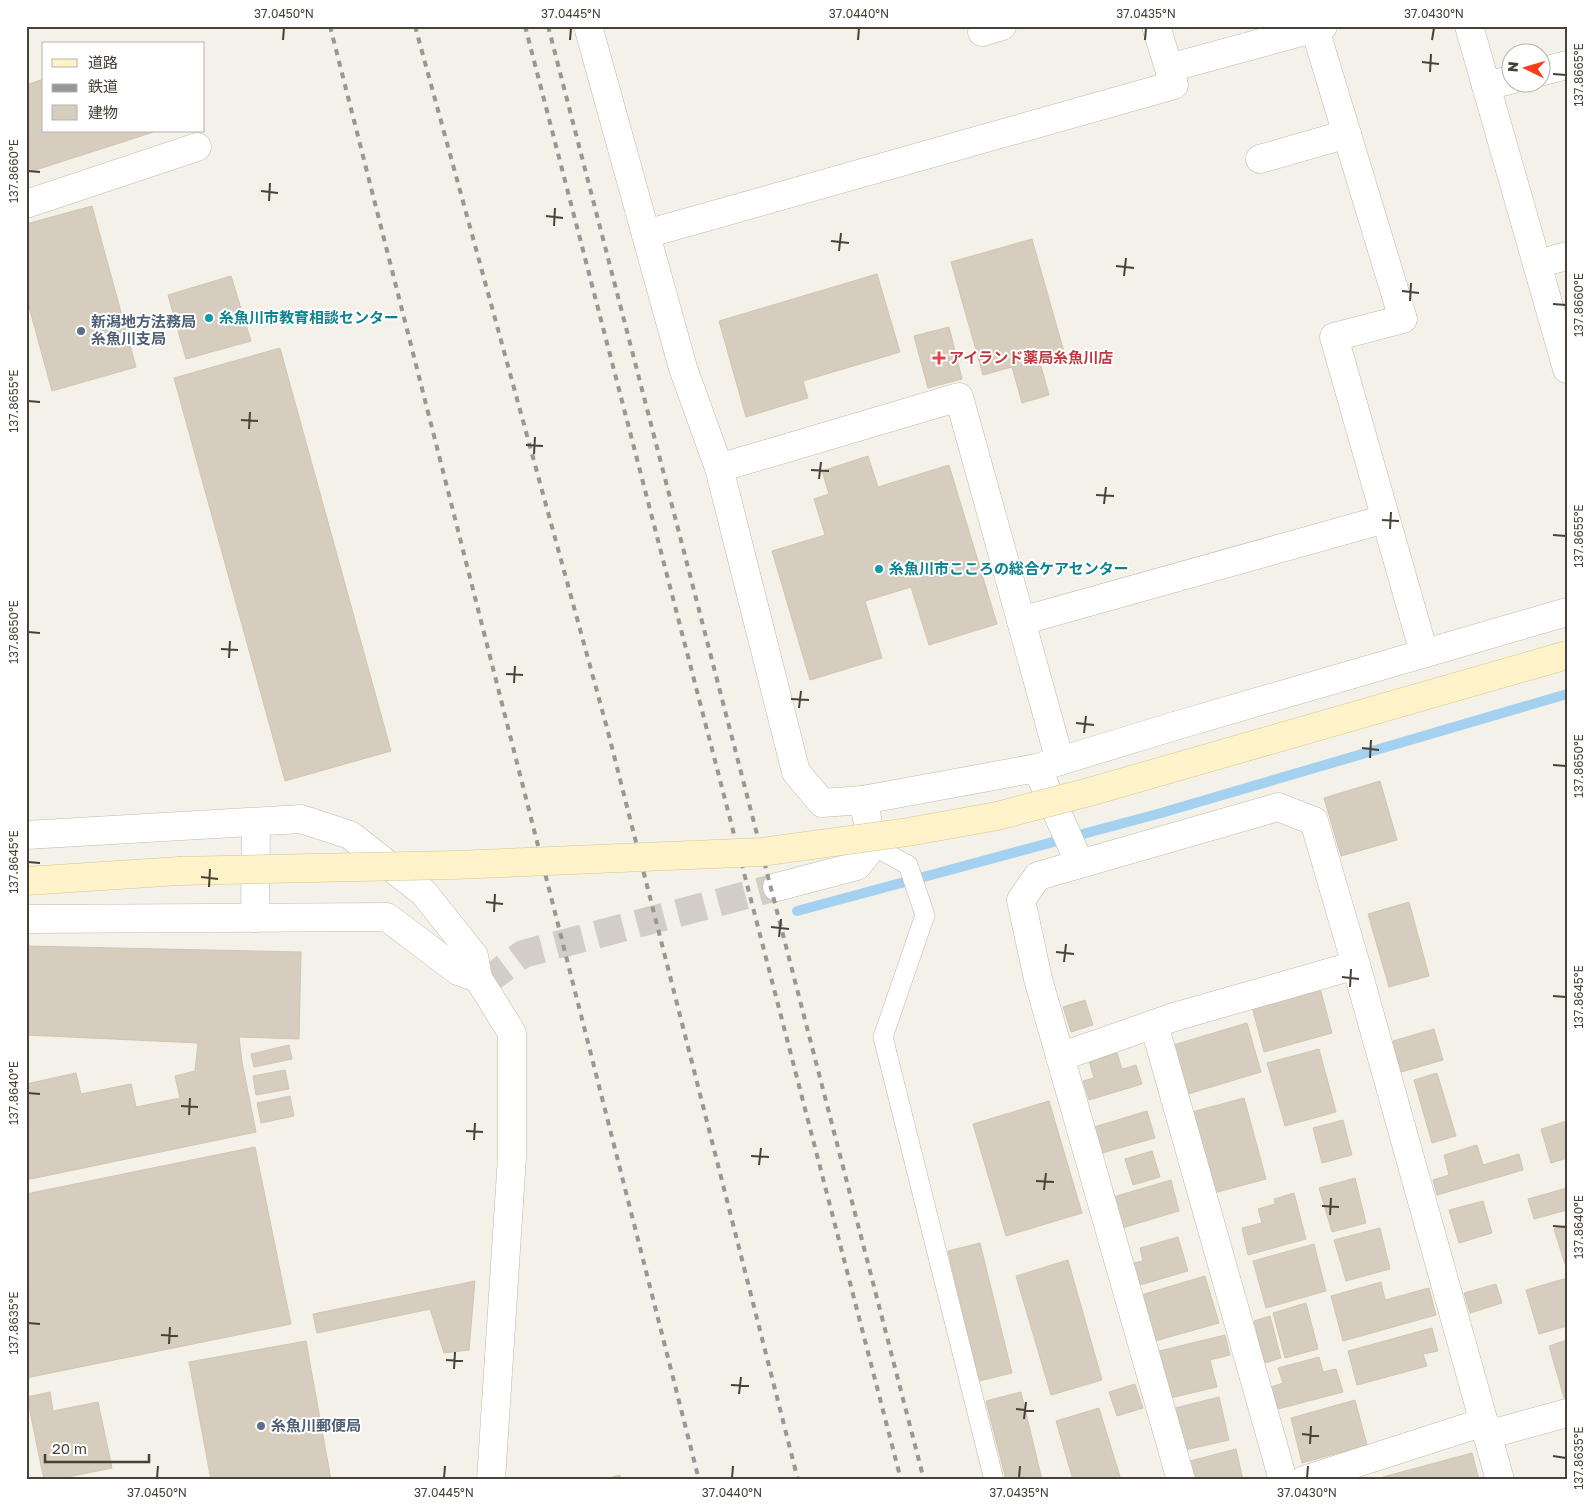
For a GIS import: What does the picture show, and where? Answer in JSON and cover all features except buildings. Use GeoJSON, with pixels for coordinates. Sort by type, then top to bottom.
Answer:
{"type":"FeatureCollection","features":[{"type":"Feature","properties":{"kind":"street"},"geometry":{"type":"LineString","coordinates":[[588,26],[683,368],[719,468],[796,772],[822,803],[863,800],[1048,765],[1178,725],[1567,612]]}},
{"type":"Feature","properties":{"kind":"street"},"geometry":{"type":"LineString","coordinates":[[646,234],[1174,85],[1156,26]]}},
{"type":"Feature","properties":{"kind":"street"},"geometry":{"type":"LineString","coordinates":[[1469,26],[1499,83],[1537,264],[1566,363]]}},
{"type":"Feature","properties":{"kind":"street"},"geometry":{"type":"LineString","coordinates":[[1169,68],[1319,27],[1347,134],[1403,319],[1334,337],[1424,653]]}},
{"type":"Feature","properties":{"kind":"street"},"geometry":{"type":"LineString","coordinates":[[1550,69],[1567,65]]}},
{"type":"Feature","properties":{"kind":"street"},"geometry":{"type":"LineString","coordinates":[[1260,159],[1347,134]]}},
{"type":"Feature","properties":{"kind":"street"},"geometry":{"type":"LineString","coordinates":[[26,204],[197,148]]}},
{"type":"Feature","properties":{"kind":"street"},"geometry":{"type":"LineString","coordinates":[[1537,264],[1567,256]]}},
{"type":"Feature","properties":{"kind":"street"},"geometry":{"type":"LineString","coordinates":[[719,468],[959,397],[1021,621],[1048,765],[1080,864]]}},
{"type":"Feature","properties":{"kind":"street"},"geometry":{"type":"LineString","coordinates":[[1021,621],[1385,519]]}},
{"type":"Feature","properties":{"kind":"street"},"geometry":{"type":"LineString","coordinates":[[26,881],[179,871],[454,865],[762,852],[908,832],[997,816],[1089,792],[1567,655]]}},
{"type":"Feature","properties":{"kind":"street"},"geometry":{"type":"LineString","coordinates":[[776,887],[856,866],[873,846],[863,800]]}},
{"type":"Feature","properties":{"kind":"street"},"geometry":{"type":"LineString","coordinates":[[1182,1480],[1038,979],[1021,900],[1038,876],[1278,808],[1314,821],[1500,1480]]}},
{"type":"Feature","properties":{"kind":"street"},"geometry":{"type":"LineString","coordinates":[[26,835],[301,819],[350,835],[424,893],[474,956],[478,978],[512,1033],[512,1157],[491,1480]]}},
{"type":"Feature","properties":{"kind":"street"},"geometry":{"type":"LineString","coordinates":[[255,918],[256,822]]}},
{"type":"Feature","properties":{"kind":"street"},"geometry":{"type":"LineString","coordinates":[[26,919],[387,917],[458,971],[478,978]]}},
{"type":"Feature","properties":{"kind":"street"},"geometry":{"type":"LineString","coordinates":[[1060,1057],[1174,1017],[1356,965]]}},
{"type":"Feature","properties":{"kind":"street"},"geometry":{"type":"LineString","coordinates":[[1154,1024],[1283,1480]]}},
{"type":"Feature","properties":{"kind":"street"},"geometry":{"type":"LineString","coordinates":[[1304,1480],[1486,1429],[1567,1413]]}},
{"type":"Feature","properties":{"kind":"lane"},"geometry":{"type":"LineString","coordinates":[[873,846],[908,865],[925,915],[883,1037],[994,1480]]}},
{"type":"Feature","properties":{"kind":"waterway"},"geometry":{"type":"LineString","coordinates":[[797,911],[1161,813],[1567,694]]}},
{"type":"Feature","properties":{"kind":"tunnel"},"geometry":{"type":"LineString","coordinates":[[483,984],[523,954],[777,887]]}},
{"type":"Feature","properties":{"kind":"railway"},"geometry":{"type":"LineString","coordinates":[[330,26],[699,1480]]}},
{"type":"Feature","properties":{"kind":"railway"},"geometry":{"type":"LineString","coordinates":[[415,26],[607,728],[798,1480]]}},
{"type":"Feature","properties":{"kind":"railway"},"geometry":{"type":"LineString","coordinates":[[525,26],[901,1480]]}},
{"type":"Feature","properties":{"kind":"railway"},"geometry":{"type":"LineString","coordinates":[[548,26],[924,1480]]}},
{"type":"Feature","properties":{"kind":"place","name":"糸魚川市教育相談センター"},"geometry":{"type":"Point","coordinates":[209,318]}},
{"type":"Feature","properties":{"kind":"place","name":"新潟地方法務局 糸魚川支局"},"geometry":{"type":"Point","coordinates":[81,331]}},
{"type":"Feature","properties":{"kind":"place","name":"アイランド薬局糸魚川店"},"geometry":{"type":"Point","coordinates":[939,358]}},
{"type":"Feature","properties":{"kind":"place","name":"糸魚川市こころの総合ケアセンター"},"geometry":{"type":"Point","coordinates":[879,569]}},
{"type":"Feature","properties":{"kind":"place","name":"糸魚川郵便局"},"geometry":{"type":"Point","coordinates":[261,1426]}}]}
